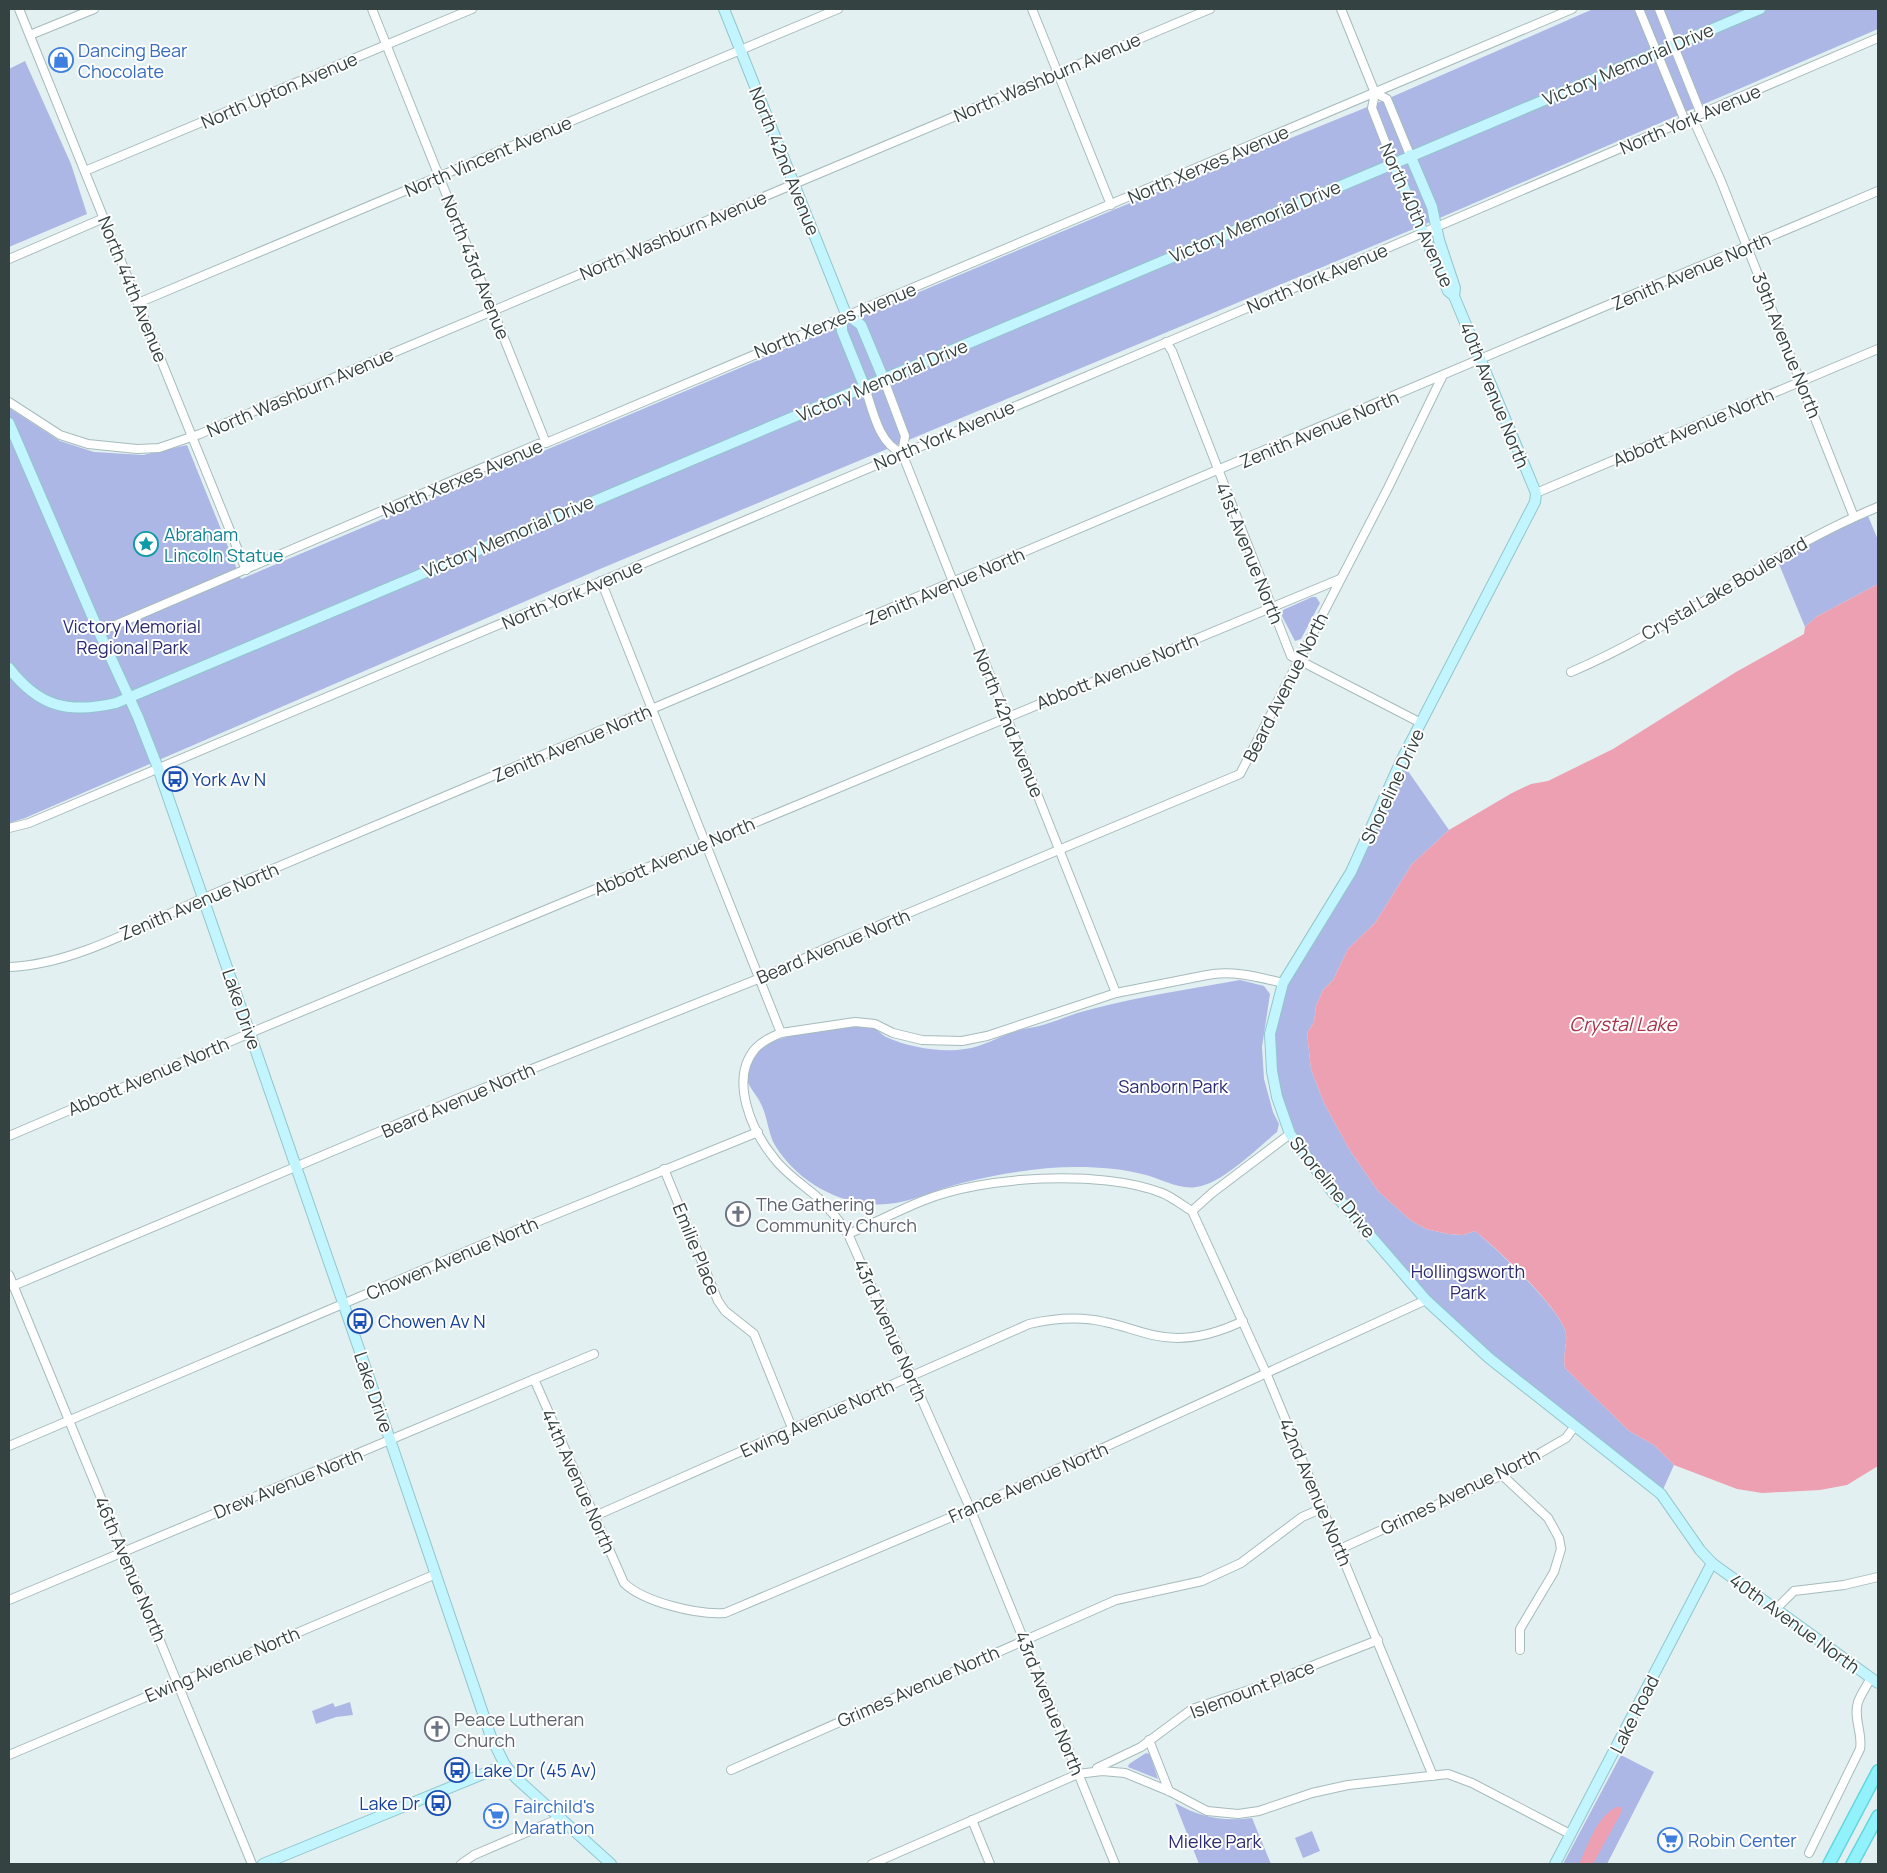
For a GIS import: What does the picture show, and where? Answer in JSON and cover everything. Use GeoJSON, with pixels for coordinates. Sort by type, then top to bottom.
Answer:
{"type":"FeatureCollection","features":[{"type":"Feature","properties":{"kind":"main road"},"geometry":{"type":"LineString","coordinates":[[1829,1864],[1878,1771]]}},
{"type":"Feature","properties":{"kind":"main road"},"geometry":{"type":"LineString","coordinates":[[1852,1864],[1878,1816]]}},
{"type":"Feature","properties":{"kind":"street","name":"North 44th Avenue"},"geometry":{"type":"LineString","coordinates":[[20,9],[246,570]]}},
{"type":"Feature","properties":{"kind":"street"},"geometry":{"type":"LineString","coordinates":[[30,35],[94,9]]}},
{"type":"Feature","properties":{"kind":"street","name":"North 43rd Avenue"},"geometry":{"type":"LineString","coordinates":[[372,9],[546,443]]}},
{"type":"Feature","properties":{"kind":"street","name":"North Upton Avenue"},"geometry":{"type":"LineString","coordinates":[[85,171],[472,9]]}},
{"type":"Feature","properties":{"kind":"street","name":"North 42nd Avenue"},"geometry":{"type":"LineString","coordinates":[[724,9],[846,314],[861,325],[884,380],[905,436],[902,453],[1116,993]]}},
{"type":"Feature","properties":{"kind":"street","name":"North Vincent Avenue"},"geometry":{"type":"LineString","coordinates":[[138,303],[838,9]]}},
{"type":"Feature","properties":{"kind":"street"},"geometry":{"type":"LineString","coordinates":[[1032,9],[1111,205]]}},
{"type":"Feature","properties":{"kind":"street","name":"North Washburn Avenue"},"geometry":{"type":"LineString","coordinates":[[9,402],[60,435],[88,444],[137,449],[159,448],[192,437],[1210,9]]}},
{"type":"Feature","properties":{"kind":"street","name":"North 40th Avenue"},"geometry":{"type":"LineString","coordinates":[[1341,9],[1375,93],[1372,108],[1393,162],[1448,291],[1454,296]]}},
{"type":"Feature","properties":{"kind":"street","name":"North Xerxes Avenue"},"geometry":{"type":"LineString","coordinates":[[99,632],[538,444],[546,443],[846,314],[862,310],[1572,9]]}},
{"type":"Feature","properties":{"kind":"street"},"geometry":{"type":"LineString","coordinates":[[1639,9],[1685,121]]}},
{"type":"Feature","properties":{"kind":"street"},"geometry":{"type":"LineString","coordinates":[[1659,9],[1701,114]]}},
{"type":"Feature","properties":{"kind":"street","name":"Victory Memorial Drive"},"geometry":{"type":"LineString","coordinates":[[9,669],[30,692],[56,705],[87,708],[129,698],[143,689],[884,380],[1393,162],[1656,54],[1760,9]]}},
{"type":"Feature","properties":{"kind":"street","name":"North York Avenue"},"geometry":{"type":"LineString","coordinates":[[9,828],[29,823],[1693,119],[1878,38]]}},
{"type":"Feature","properties":{"kind":"street","name":"North 40th Avenue"},"geometry":{"type":"LineString","coordinates":[[1375,93],[1387,99],[1432,207],[1436,228],[1455,288],[1454,296]]}},
{"type":"Feature","properties":{"kind":"street","name":"39th Avenue North"},"geometry":{"type":"LineString","coordinates":[[1693,119],[1748,246],[1854,517]]}},
{"type":"Feature","properties":{"kind":"street","name":"Zenith Avenue North"},"geometry":{"type":"LineString","coordinates":[[9,967],[54,961],[80,952],[1878,191]]}},
{"type":"Feature","properties":{"kind":"street"},"geometry":{"type":"LineString","coordinates":[[9,259],[104,218]]}},
{"type":"Feature","properties":{"kind":"street","name":"40th Avenue North"},"geometry":{"type":"LineString","coordinates":[[1454,296],[1536,493]]}},
{"type":"Feature","properties":{"kind":"street","name":"North 42nd Avenue"},"geometry":{"type":"LineString","coordinates":[[846,314],[842,322],[842,331],[884,439],[891,449],[902,453]]}},
{"type":"Feature","properties":{"kind":"street","name":"41st Avenue North"},"geometry":{"type":"LineString","coordinates":[[1166,342],[1172,351],[1217,471],[1291,656],[1420,724]]}},
{"type":"Feature","properties":{"kind":"street","name":"Abbott Avenue North"},"geometry":{"type":"LineString","coordinates":[[1536,493],[1878,349]]}},
{"type":"Feature","properties":{"kind":"street","name":"Beard Avenue North"},"geometry":{"type":"LineString","coordinates":[[13,1286],[459,1098],[760,978],[838,943],[1240,774],[1442,377]]}},
{"type":"Feature","properties":{"kind":"street","name":"Lake Drive"},"geometry":{"type":"LineString","coordinates":[[9,423],[158,768],[344,1304],[491,1737],[505,1765],[531,1792],[611,1864]]}},
{"type":"Feature","properties":{"kind":"street","name":"Shoreline Drive"},"geometry":{"type":"LineString","coordinates":[[1536,493],[1535,502],[1420,724],[1351,872],[1283,983],[1272,1024],[1269,1048],[1277,1097],[1290,1134],[1331,1190],[1426,1300],[1489,1358],[1661,1494],[1700,1550],[1712,1563]]}},
{"type":"Feature","properties":{"kind":"street","name":"Crystal Lake Boulevard"},"geometry":{"type":"LineString","coordinates":[[1572,672],[1608,656],[1808,538],[1878,506]]}},
{"type":"Feature","properties":{"kind":"street","name":"Abbott Avenue North"},"geometry":{"type":"LineString","coordinates":[[9,1136],[250,1032],[1006,716],[1340,579]]}},
{"type":"Feature","properties":{"kind":"street"},"geometry":{"type":"LineString","coordinates":[[601,581],[781,1033],[855,1022],[875,1024],[893,1033],[922,1040],[962,1041],[987,1036],[1116,993],[1219,972],[1241,974],[1283,983]]}},
{"type":"Feature","properties":{"kind":"street","name":"43rd Avenue North"},"geometry":{"type":"LineString","coordinates":[[781,1033],[762,1042],[749,1058],[744,1076],[744,1098],[758,1132],[774,1158],[836,1215],[848,1234],[970,1508],[1115,1864]]}},
{"type":"Feature","properties":{"kind":"street","name":"Chowen Avenue North"},"geometry":{"type":"LineString","coordinates":[[9,1446],[664,1169],[758,1132]]}},
{"type":"Feature","properties":{"kind":"street"},"geometry":{"type":"LineString","coordinates":[[848,1234],[922,1200],[976,1185],[1004,1181],[1049,1178],[1113,1182],[1163,1193],[1192,1211],[1212,1193],[1290,1134]]}},
{"type":"Feature","properties":{"kind":"street","name":"Emilie Place"},"geometry":{"type":"LineString","coordinates":[[664,1169],[718,1301],[725,1311],[754,1334],[792,1428]]}},
{"type":"Feature","properties":{"kind":"street","name":"42nd Avenue North"},"geometry":{"type":"LineString","coordinates":[[1192,1211],[1267,1375],[1434,1776]]}},
{"type":"Feature","properties":{"kind":"street","name":"46th Avenue North"},"geometry":{"type":"LineString","coordinates":[[9,1275],[252,1864]]}},
{"type":"Feature","properties":{"kind":"street","name":"France Avenue North"},"geometry":{"type":"LineString","coordinates":[[624,1584],[633,1593],[694,1612],[709,1614],[725,1613],[970,1508],[1267,1375],[1426,1300]]}},
{"type":"Feature","properties":{"kind":"street","name":"Ewing Avenue North"},"geometry":{"type":"LineString","coordinates":[[595,1516],[912,1376],[1005,1332],[1029,1324],[1054,1318],[1105,1322],[1153,1336],[1177,1338],[1201,1336],[1224,1330],[1243,1321]]}},
{"type":"Feature","properties":{"kind":"street","name":"Drew Avenue North"},"geometry":{"type":"LineString","coordinates":[[9,1600],[594,1354]]}},
{"type":"Feature","properties":{"kind":"street","name":"44th Avenue North"},"geometry":{"type":"LineString","coordinates":[[534,1379],[624,1584]]}},
{"type":"Feature","properties":{"kind":"street","name":"Grimes Avenue North"},"geometry":{"type":"LineString","coordinates":[[1340,1549],[1502,1475],[1566,1438],[1575,1426]]}},
{"type":"Feature","properties":{"kind":"street"},"geometry":{"type":"LineString","coordinates":[[1502,1475],[1548,1518],[1557,1532],[1561,1549],[1554,1572],[1520,1629],[1520,1650]]}},
{"type":"Feature","properties":{"kind":"street","name":"Grimes Avenue North"},"geometry":{"type":"LineString","coordinates":[[730,1770],[1116,1600],[1202,1581],[1241,1563],[1302,1516],[1323,1508]]}},
{"type":"Feature","properties":{"kind":"street","name":"40th Avenue North"},"geometry":{"type":"LineString","coordinates":[[1712,1563],[1874,1680]]}},
{"type":"Feature","properties":{"kind":"street","name":"Lake Road"},"geometry":{"type":"LineString","coordinates":[[1555,1864],[1712,1563]]}},
{"type":"Feature","properties":{"kind":"street","name":"Ewing Avenue North"},"geometry":{"type":"LineString","coordinates":[[9,1755],[436,1574]]}},
{"type":"Feature","properties":{"kind":"street"},"geometry":{"type":"LineString","coordinates":[[1776,1608],[1794,1592],[1844,1585],[1878,1577]]}},
{"type":"Feature","properties":{"kind":"street","name":"Islemount Place"},"geometry":{"type":"LineString","coordinates":[[1078,1774],[1102,1767],[1122,1758],[1192,1709],[1258,1688],[1378,1640]]}},
{"type":"Feature","properties":{"kind":"street"},"geometry":{"type":"LineString","coordinates":[[1809,1853],[1860,1750],[1861,1741],[1857,1720],[1858,1703],[1874,1680]]}},
{"type":"Feature","properties":{"kind":"street"},"geometry":{"type":"LineString","coordinates":[[1148,1740],[1169,1791]]}},
{"type":"Feature","properties":{"kind":"street"},"geometry":{"type":"LineString","coordinates":[[263,1864],[505,1765]]}},
{"type":"Feature","properties":{"kind":"street"},"geometry":{"type":"LineString","coordinates":[[872,1864],[1078,1774],[1102,1771],[1124,1773],[1169,1791],[1206,1811],[1238,1814],[1259,1811],[1312,1793],[1348,1785],[1448,1774],[1472,1783],[1570,1834]]}},
{"type":"Feature","properties":{"kind":"street"},"geometry":{"type":"LineString","coordinates":[[461,1864],[474,1855],[560,1818]]}},
{"type":"Feature","properties":{"kind":"street"},"geometry":{"type":"LineString","coordinates":[[972,1820],[990,1864]]}},
{"type":"Feature","properties":{"kind":"green space","name":"Victory Memorial Regional Park"},"geometry":{"type":"Polygon","coordinates":[[[1593,9],[1878,9],[1878,29],[1435,220],[600,569],[25,818],[9,823],[9,408],[60,441],[94,452],[143,455],[187,445],[241,579],[1113,210],[1387,99],[1593,9]]]}},
{"type":"Feature","properties":{"kind":"green space"},"geometry":{"type":"Polygon","coordinates":[[[25,61],[71,164],[87,214],[9,247],[9,69],[25,61]]]}},
{"type":"Feature","properties":{"kind":"green space"},"geometry":{"type":"Polygon","coordinates":[[[1866,511],[1878,540],[1878,584],[1816,617],[1805,627],[1776,557],[1866,511]]]}},
{"type":"Feature","properties":{"kind":"green space"},"geometry":{"type":"Polygon","coordinates":[[[1316,597],[1320,603],[1301,639],[1295,641],[1282,616],[1283,610],[1316,597]]]}},
{"type":"Feature","properties":{"kind":"green space","name":"Hollingsworth Park"},"geometry":{"type":"Polygon","coordinates":[[[1401,761],[1449,830],[1412,864],[1375,923],[1348,949],[1333,980],[1323,990],[1316,1006],[1314,1022],[1307,1033],[1311,1069],[1324,1103],[1349,1149],[1378,1191],[1410,1220],[1426,1229],[1463,1235],[1475,1231],[1511,1264],[1551,1307],[1560,1320],[1566,1334],[1565,1368],[1629,1431],[1654,1445],[1674,1465],[1661,1494],[1426,1300],[1290,1134],[1269,1048],[1283,983],[1318,927],[1401,761]]]}},
{"type":"Feature","properties":{"kind":"green space","name":"Sanborn Park"},"geometry":{"type":"Polygon","coordinates":[[[1240,980],[1264,986],[1270,994],[1262,1047],[1264,1079],[1273,1112],[1279,1124],[1277,1132],[1228,1173],[1217,1180],[1196,1187],[1177,1186],[1146,1175],[1121,1170],[1094,1167],[1062,1167],[976,1180],[896,1203],[861,1203],[844,1199],[828,1193],[813,1184],[786,1161],[773,1142],[763,1109],[747,1079],[747,1067],[751,1057],[758,1049],[768,1043],[804,1033],[843,1026],[864,1025],[895,1041],[914,1046],[935,1050],[965,1049],[1017,1031],[1110,1004],[1240,980]]]}},
{"type":"Feature","properties":{"kind":"green space"},"geometry":{"type":"Polygon","coordinates":[[[350,1702],[353,1715],[336,1717],[316,1724],[312,1711],[333,1703],[335,1707],[350,1702]]]}},
{"type":"Feature","properties":{"kind":"green space"},"geometry":{"type":"Polygon","coordinates":[[[1146,1753],[1150,1754],[1158,1779],[1128,1767],[1129,1764],[1146,1753]]]}},
{"type":"Feature","properties":{"kind":"green space"},"geometry":{"type":"Polygon","coordinates":[[[1621,1755],[1654,1772],[1607,1864],[1563,1864],[1621,1755]]]}},
{"type":"Feature","properties":{"kind":"green space","name":"Mielke Park"},"geometry":{"type":"Polygon","coordinates":[[[1175,1803],[1194,1812],[1221,1819],[1252,1818],[1271,1864],[1199,1864],[1175,1803]]]}},
{"type":"Feature","properties":{"kind":"green space"},"geometry":{"type":"Polygon","coordinates":[[[1312,1831],[1320,1851],[1303,1858],[1295,1838],[1312,1831]]]}},
{"type":"Feature","properties":{"kind":"water","name":"Crystal Lake"},"geometry":{"type":"Polygon","coordinates":[[[1878,584],[1878,1466],[1847,1485],[1820,1490],[1762,1493],[1737,1489],[1674,1465],[1654,1445],[1629,1431],[1565,1368],[1566,1334],[1560,1320],[1539,1293],[1511,1263],[1475,1231],[1463,1235],[1426,1229],[1410,1220],[1378,1191],[1349,1149],[1324,1103],[1311,1069],[1307,1033],[1314,1022],[1316,1006],[1323,990],[1333,980],[1348,949],[1375,923],[1412,864],[1449,830],[1512,793],[1531,784],[1548,781],[1613,749],[1736,672],[1804,634],[1805,627],[1816,617],[1878,584]]]}},
{"type":"Feature","properties":{"kind":"water"},"geometry":{"type":"Polygon","coordinates":[[[1621,1807],[1621,1813],[1593,1864],[1579,1864],[1599,1824],[1610,1811],[1621,1807]]]}},
{"type":"Feature","properties":{"kind":"place","name":"Dancing Bear Chocolate"},"geometry":{"type":"Point","coordinates":[61,60]}},
{"type":"Feature","properties":{"kind":"place","name":"Abraham Lincoln Statue"},"geometry":{"type":"Point","coordinates":[146,544]}},
{"type":"Feature","properties":{"kind":"place","name":"York Av N"},"geometry":{"type":"Point","coordinates":[175,779]}},
{"type":"Feature","properties":{"kind":"place","name":"The Gathering Community Church"},"geometry":{"type":"Point","coordinates":[738,1214]}},
{"type":"Feature","properties":{"kind":"place","name":"Chowen Av N"},"geometry":{"type":"Point","coordinates":[360,1321]}},
{"type":"Feature","properties":{"kind":"place","name":"Peace Lutheran Church"},"geometry":{"type":"Point","coordinates":[437,1729]}},
{"type":"Feature","properties":{"kind":"place","name":"Lake Dr (45 Av)"},"geometry":{"type":"Point","coordinates":[457,1770]}},
{"type":"Feature","properties":{"kind":"place","name":"Lake Dr"},"geometry":{"type":"Point","coordinates":[438,1803]}},
{"type":"Feature","properties":{"kind":"place","name":"Fairchild's Marathon"},"geometry":{"type":"Point","coordinates":[496,1816]}},
{"type":"Feature","properties":{"kind":"place","name":"Robin Center"},"geometry":{"type":"Point","coordinates":[1670,1840]}}]}
